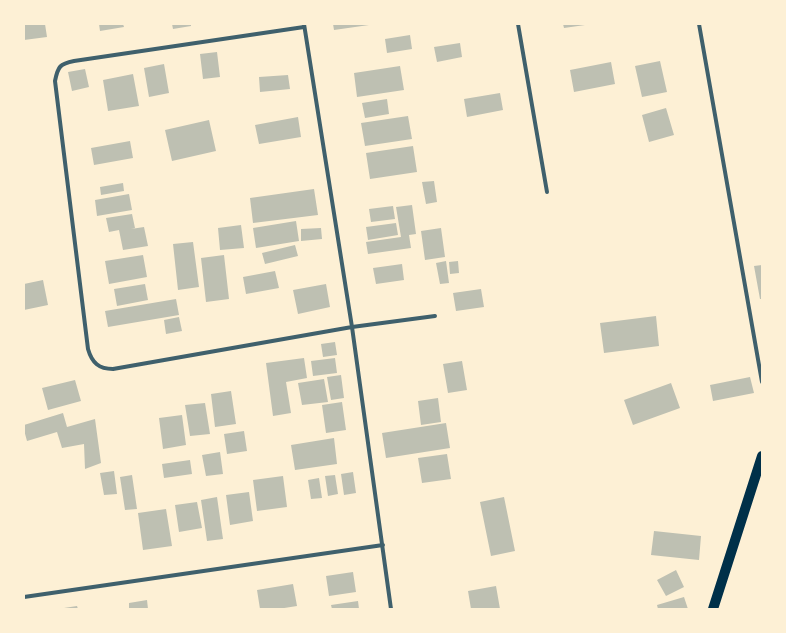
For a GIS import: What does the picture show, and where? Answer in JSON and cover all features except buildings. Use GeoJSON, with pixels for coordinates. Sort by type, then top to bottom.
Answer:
{"type":"FeatureCollection","features":[{"type":"Feature","properties":{"kind":"main road"},"geometry":{"type":"LineString","coordinates":[[713,609],[762,456]]}},
{"type":"Feature","properties":{"kind":"street"},"geometry":{"type":"LineString","coordinates":[[518,24],[547,192]]}},
{"type":"Feature","properties":{"kind":"street"},"geometry":{"type":"LineString","coordinates":[[699,24],[762,382]]}},
{"type":"Feature","properties":{"kind":"street"},"geometry":{"type":"LineString","coordinates":[[391,609],[352,327],[304,26],[74,61],[63,64],[57,70],[55,81],[88,349],[91,358],[96,365],[104,369],[113,369],[352,327],[435,316]]}},
{"type":"Feature","properties":{"kind":"street"},"geometry":{"type":"LineString","coordinates":[[24,597],[383,545]]}}]}
